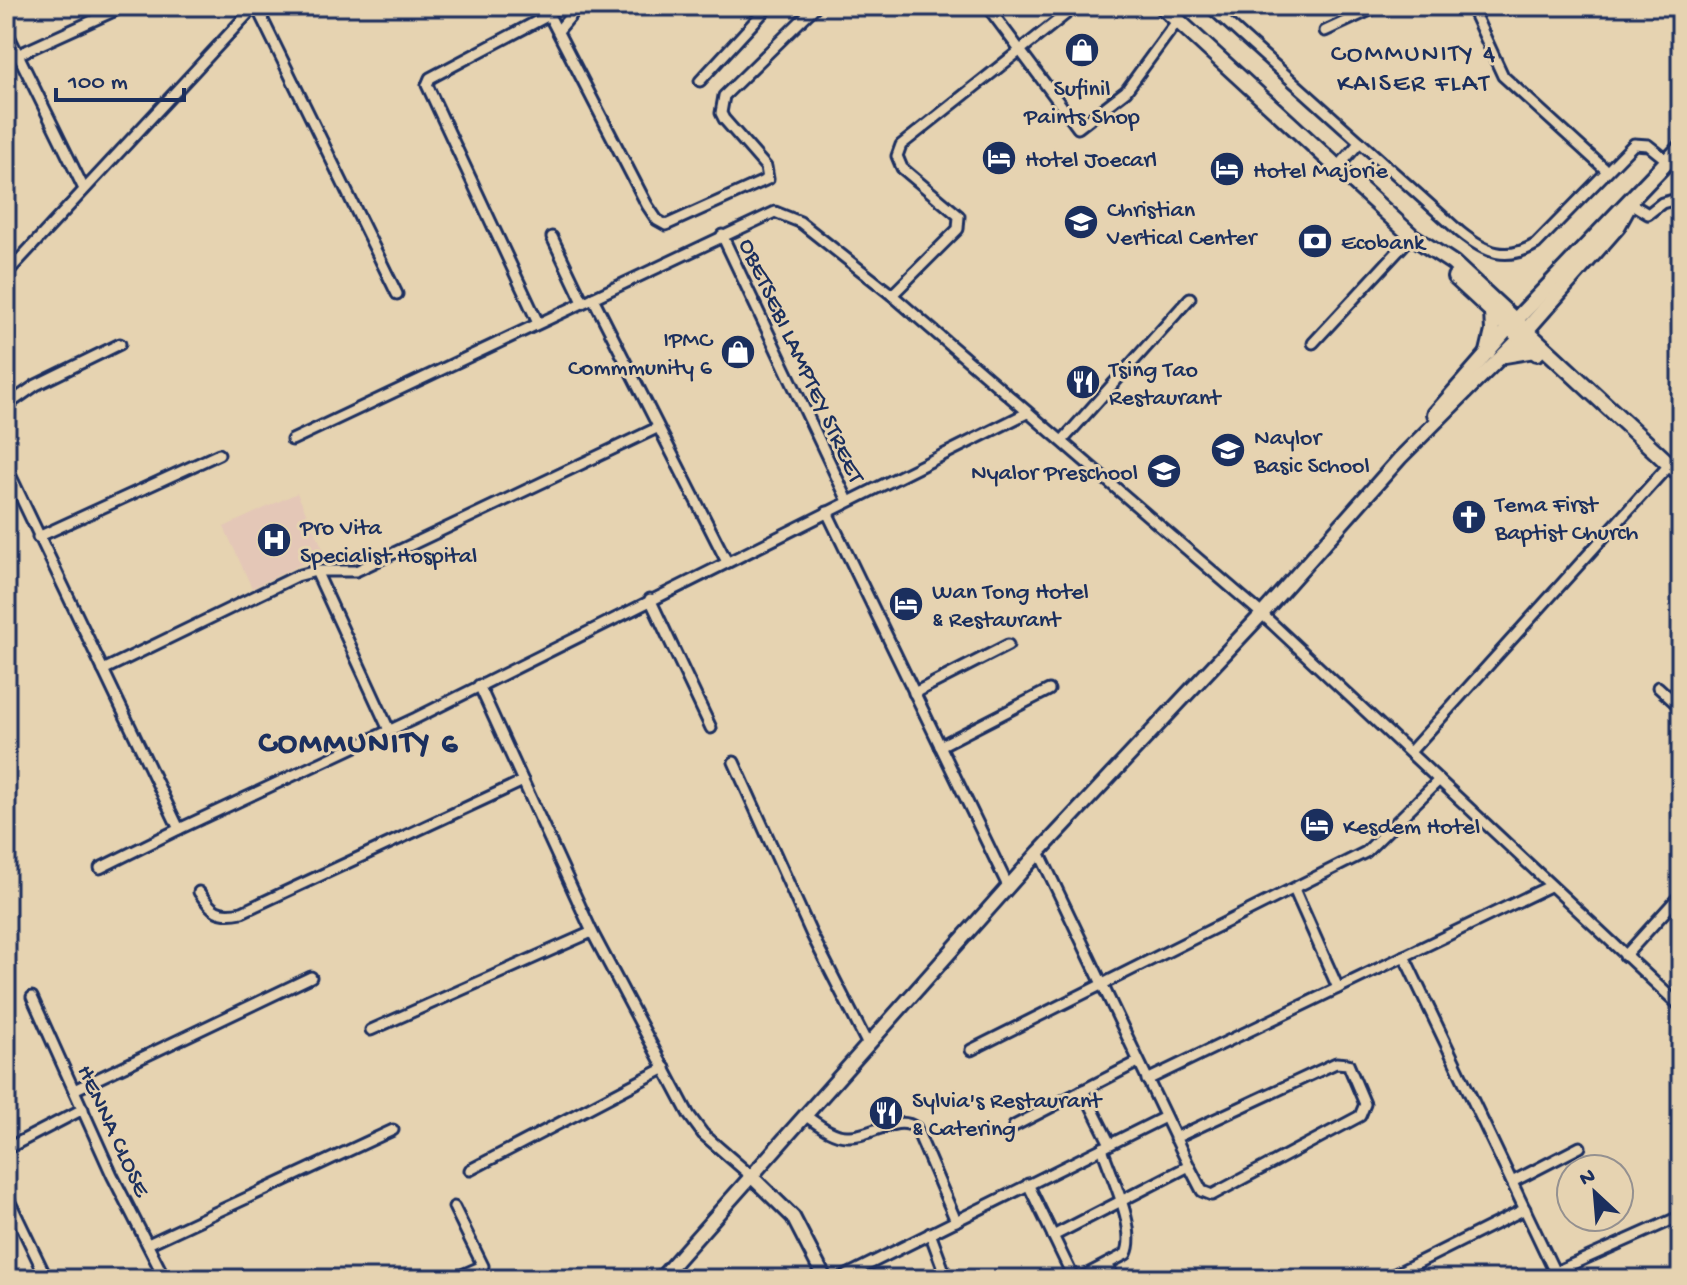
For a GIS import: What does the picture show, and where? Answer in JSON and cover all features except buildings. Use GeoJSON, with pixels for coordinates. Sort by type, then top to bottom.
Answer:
{"type":"FeatureCollection","features":[{"type":"Feature","properties":{"kind":"main road"},"geometry":{"type":"LineString","coordinates":[[1162,6],[1437,256],[1447,270],[1494,306],[1681,475]]}},
{"type":"Feature","properties":{"kind":"main road"},"geometry":{"type":"LineString","coordinates":[[1518,329],[1681,147]]}},
{"type":"Feature","properties":{"kind":"main road"},"geometry":{"type":"LineString","coordinates":[[1494,306],[1540,302]]}},
{"type":"Feature","properties":{"kind":"main road"},"geometry":{"type":"LineString","coordinates":[[1538,348],[1540,302]]}},
{"type":"Feature","properties":{"kind":"main road"},"geometry":{"type":"LineString","coordinates":[[1488,352],[1494,306]]}},
{"type":"Feature","properties":{"kind":"main road"},"geometry":{"type":"LineString","coordinates":[[1505,355],[1538,348]]}},
{"type":"Feature","properties":{"kind":"street"},"geometry":{"type":"LineString","coordinates":[[6,60],[125,6]]}},
{"type":"Feature","properties":{"kind":"street"},"geometry":{"type":"LineString","coordinates":[[6,274],[256,6],[397,294]]}},
{"type":"Feature","properties":{"kind":"street"},"geometry":{"type":"LineString","coordinates":[[558,31],[579,6]]}},
{"type":"Feature","properties":{"kind":"street"},"geometry":{"type":"LineString","coordinates":[[700,81],[769,6]]}},
{"type":"Feature","properties":{"kind":"street"},"geometry":{"type":"LineString","coordinates":[[538,323],[427,85],[430,78],[547,11],[647,205],[657,220],[666,225],[769,177],[766,167],[724,119],[721,113],[724,96],[816,6]]}},
{"type":"Feature","properties":{"kind":"street"},"geometry":{"type":"LineString","coordinates":[[987,6],[1078,128],[1126,91],[1178,20]]}},
{"type":"Feature","properties":{"kind":"street"},"geometry":{"type":"LineString","coordinates":[[892,295],[958,229],[960,222],[959,216],[902,168],[897,159],[900,148],[1020,48],[1076,6]]}},
{"type":"Feature","properties":{"kind":"street"},"geometry":{"type":"LineString","coordinates":[[1209,6],[1460,232],[1486,249],[1504,256],[1536,244],[1634,144],[1648,145],[1668,161]]}},
{"type":"Feature","properties":{"kind":"street"},"geometry":{"type":"LineString","coordinates":[[1325,31],[1379,6]]}},
{"type":"Feature","properties":{"kind":"street"},"geometry":{"type":"LineString","coordinates":[[1473,11],[1503,76],[1607,171]]}},
{"type":"Feature","properties":{"kind":"street"},"geometry":{"type":"LineString","coordinates":[[6,30],[84,189]]}},
{"type":"Feature","properties":{"kind":"street"},"geometry":{"type":"LineString","coordinates":[[1339,166],[1360,142]]}},
{"type":"Feature","properties":{"kind":"street"},"geometry":{"type":"LineString","coordinates":[[1630,203],[1648,214],[1662,203],[1681,198]]}},
{"type":"Feature","properties":{"kind":"street"},"geometry":{"type":"LineString","coordinates":[[292,440],[768,213],[788,215],[892,295],[1262,614],[1681,1007]]}},
{"type":"Feature","properties":{"kind":"street","name":"OBETSEBI LAMPTEY STREET"},"geometry":{"type":"LineString","coordinates":[[722,235],[848,501]]}},
{"type":"Feature","properties":{"kind":"street"},"geometry":{"type":"LineString","coordinates":[[1313,343],[1412,236]]}},
{"type":"Feature","properties":{"kind":"street"},"geometry":{"type":"LineString","coordinates":[[552,237],[727,562]]}},
{"type":"Feature","properties":{"kind":"street"},"geometry":{"type":"LineString","coordinates":[[1062,441],[1190,298]]}},
{"type":"Feature","properties":{"kind":"street"},"geometry":{"type":"LineString","coordinates":[[660,1279],[749,1174],[806,1116],[1008,886],[1262,614],[1400,458],[1488,352],[1518,329]]}},
{"type":"Feature","properties":{"kind":"street"},"geometry":{"type":"LineString","coordinates":[[1400,458],[1505,355],[1518,329]]}},
{"type":"Feature","properties":{"kind":"street"},"geometry":{"type":"LineString","coordinates":[[6,406],[36,385],[120,344]]}},
{"type":"Feature","properties":{"kind":"street"},"geometry":{"type":"LineString","coordinates":[[100,868],[389,730],[1027,413]]}},
{"type":"Feature","properties":{"kind":"street"},"geometry":{"type":"LineString","coordinates":[[103,670],[287,581],[316,571],[356,571],[657,428]]}},
{"type":"Feature","properties":{"kind":"street"},"geometry":{"type":"LineString","coordinates":[[38,537],[219,454]]}},
{"type":"Feature","properties":{"kind":"street"},"geometry":{"type":"LineString","coordinates":[[1410,752],[1669,465]]}},
{"type":"Feature","properties":{"kind":"street"},"geometry":{"type":"LineString","coordinates":[[6,466],[179,829]]}},
{"type":"Feature","properties":{"kind":"street"},"geometry":{"type":"LineString","coordinates":[[827,512],[1008,886]]}},
{"type":"Feature","properties":{"kind":"street"},"geometry":{"type":"LineString","coordinates":[[316,571],[389,730]]}},
{"type":"Feature","properties":{"kind":"street"},"geometry":{"type":"LineString","coordinates":[[650,599],[711,728]]}},
{"type":"Feature","properties":{"kind":"street"},"geometry":{"type":"LineString","coordinates":[[914,693],[1008,645]]}},
{"type":"Feature","properties":{"kind":"street"},"geometry":{"type":"LineString","coordinates":[[479,685],[592,932],[696,1126],[793,1217],[825,1279]]}},
{"type":"Feature","properties":{"kind":"street"},"geometry":{"type":"LineString","coordinates":[[1658,687],[1681,708]]}},
{"type":"Feature","properties":{"kind":"street"},"geometry":{"type":"LineString","coordinates":[[940,746],[1049,690]]}},
{"type":"Feature","properties":{"kind":"street"},"geometry":{"type":"LineString","coordinates":[[734,762],[811,933],[868,1045]]}},
{"type":"Feature","properties":{"kind":"street"},"geometry":{"type":"LineString","coordinates":[[971,1050],[1366,852],[1439,780]]}},
{"type":"Feature","properties":{"kind":"street"},"geometry":{"type":"LineString","coordinates":[[199,892],[212,911],[224,915],[242,912],[523,781]]}},
{"type":"Feature","properties":{"kind":"street"},"geometry":{"type":"LineString","coordinates":[[1039,852],[1138,1062],[1175,1138],[1202,1191],[1212,1195],[1360,1116],[1365,1104],[1348,1064],[1336,1063],[1175,1138]]}},
{"type":"Feature","properties":{"kind":"street"},"geometry":{"type":"LineString","coordinates":[[1147,1080],[1550,886]]}},
{"type":"Feature","properties":{"kind":"street"},"geometry":{"type":"LineString","coordinates":[[1294,889],[1338,988]]}},
{"type":"Feature","properties":{"kind":"street"},"geometry":{"type":"LineString","coordinates":[[1625,956],[1681,894]]}},
{"type":"Feature","properties":{"kind":"street"},"geometry":{"type":"LineString","coordinates":[[371,1030],[592,932]]}},
{"type":"Feature","properties":{"kind":"street"},"geometry":{"type":"LineString","coordinates":[[1404,956],[1557,1275],[1681,1216]]}},
{"type":"Feature","properties":{"kind":"street"},"geometry":{"type":"LineString","coordinates":[[74,1090],[311,977]]}},
{"type":"Feature","properties":{"kind":"street","name":"HENNA CLOSE"},"geometry":{"type":"LineString","coordinates":[[32,997],[165,1279]]}},
{"type":"Feature","properties":{"kind":"street"},"geometry":{"type":"LineString","coordinates":[[1014,1126],[1138,1062]]}},
{"type":"Feature","properties":{"kind":"street"},"geometry":{"type":"LineString","coordinates":[[470,1170],[665,1068]]}},
{"type":"Feature","properties":{"kind":"street"},"geometry":{"type":"LineString","coordinates":[[1028,1184],[1076,1279],[1126,1254],[1130,1244],[1106,1146],[1083,1090]]}},
{"type":"Feature","properties":{"kind":"street"},"geometry":{"type":"LineString","coordinates":[[6,1149],[83,1109]]}},
{"type":"Feature","properties":{"kind":"street"},"geometry":{"type":"LineString","coordinates":[[806,1116],[833,1133],[847,1136],[869,1134],[903,1121],[909,1123],[916,1128],[956,1221]]}},
{"type":"Feature","properties":{"kind":"street"},"geometry":{"type":"LineString","coordinates":[[839,1279],[1165,1117]]}},
{"type":"Feature","properties":{"kind":"street"},"geometry":{"type":"LineString","coordinates":[[148,1244],[393,1130]]}},
{"type":"Feature","properties":{"kind":"street"},"geometry":{"type":"LineString","coordinates":[[1512,1182],[1580,1147]]}},
{"type":"Feature","properties":{"kind":"street"},"geometry":{"type":"LineString","coordinates":[[767,1192],[765,1176],[769,1153]]}},
{"type":"Feature","properties":{"kind":"street"},"geometry":{"type":"LineString","coordinates":[[1053,1236],[1189,1166]]}},
{"type":"Feature","properties":{"kind":"street"},"geometry":{"type":"LineString","coordinates":[[6,1194],[47,1279]]}},
{"type":"Feature","properties":{"kind":"street"},"geometry":{"type":"LineString","coordinates":[[453,1279],[483,1266],[454,1207]]}},
{"type":"Feature","properties":{"kind":"street"},"geometry":{"type":"LineString","coordinates":[[1385,1279],[1525,1209]]}},
{"type":"Feature","properties":{"kind":"street"},"geometry":{"type":"LineString","coordinates":[[930,1233],[947,1279]]}},
{"type":"Feature","properties":{"kind":"street"},"geometry":{"type":"LineString","coordinates":[[1108,1265],[1114,1279]]}},
{"type":"Feature","properties":{"kind":"shaded area","name":"Pro Vita Specialist Hospital"},"geometry":{"type":"Polygon","coordinates":[[[297,493],[325,553],[252,588],[224,527],[297,493]]]}},
{"type":"Feature","properties":{"kind":"waterway"},"geometry":{"type":"LineString","coordinates":[[6,545],[6,563]]}},
{"type":"Feature","properties":{"kind":"place","name":"Sufinil Paints Shop"},"geometry":{"type":"Point","coordinates":[1082,50]}},
{"type":"Feature","properties":{"kind":"place","name":"Hotel Joecarl"},"geometry":{"type":"Point","coordinates":[999,158]}},
{"type":"Feature","properties":{"kind":"place","name":"Hotel Majorie"},"geometry":{"type":"Point","coordinates":[1227,169]}},
{"type":"Feature","properties":{"kind":"place","name":"Christian Vertical Center"},"geometry":{"type":"Point","coordinates":[1081,222]}},
{"type":"Feature","properties":{"kind":"place","name":"Ecobank"},"geometry":{"type":"Point","coordinates":[1315,241]}},
{"type":"Feature","properties":{"kind":"place","name":"IPMC Commmunity 6"},"geometry":{"type":"Point","coordinates":[738,352]}},
{"type":"Feature","properties":{"kind":"place","name":"Tsing Tao Restaurant"},"geometry":{"type":"Point","coordinates":[1083,382]}},
{"type":"Feature","properties":{"kind":"place","name":"Naylor Basic School"},"geometry":{"type":"Point","coordinates":[1228,450]}},
{"type":"Feature","properties":{"kind":"place","name":"Nyalor Preschool"},"geometry":{"type":"Point","coordinates":[1164,471]}},
{"type":"Feature","properties":{"kind":"place","name":"Tema First Baptist Church"},"geometry":{"type":"Point","coordinates":[1469,517]}},
{"type":"Feature","properties":{"kind":"place","name":"Pro Vita Specialist Hospital"},"geometry":{"type":"Point","coordinates":[274,540]}},
{"type":"Feature","properties":{"kind":"place","name":"Wan Tong Hotel & Restaurant"},"geometry":{"type":"Point","coordinates":[906,604]}},
{"type":"Feature","properties":{"kind":"place","name":"Kesdem Hotel"},"geometry":{"type":"Point","coordinates":[1317,825]}},
{"type":"Feature","properties":{"kind":"place","name":"Sylvia's Restaurant & Catering"},"geometry":{"type":"Point","coordinates":[886,1113]}},
{"type":"Feature","properties":{"kind":"district","name":"COMMUNITY 4 KAISER FLAT"},"geometry":{"type":"Point","coordinates":[1414,66]}},
{"type":"Feature","properties":{"kind":"district","name":"COMMUNITY 6"},"geometry":{"type":"Point","coordinates":[359,740]}}]}
